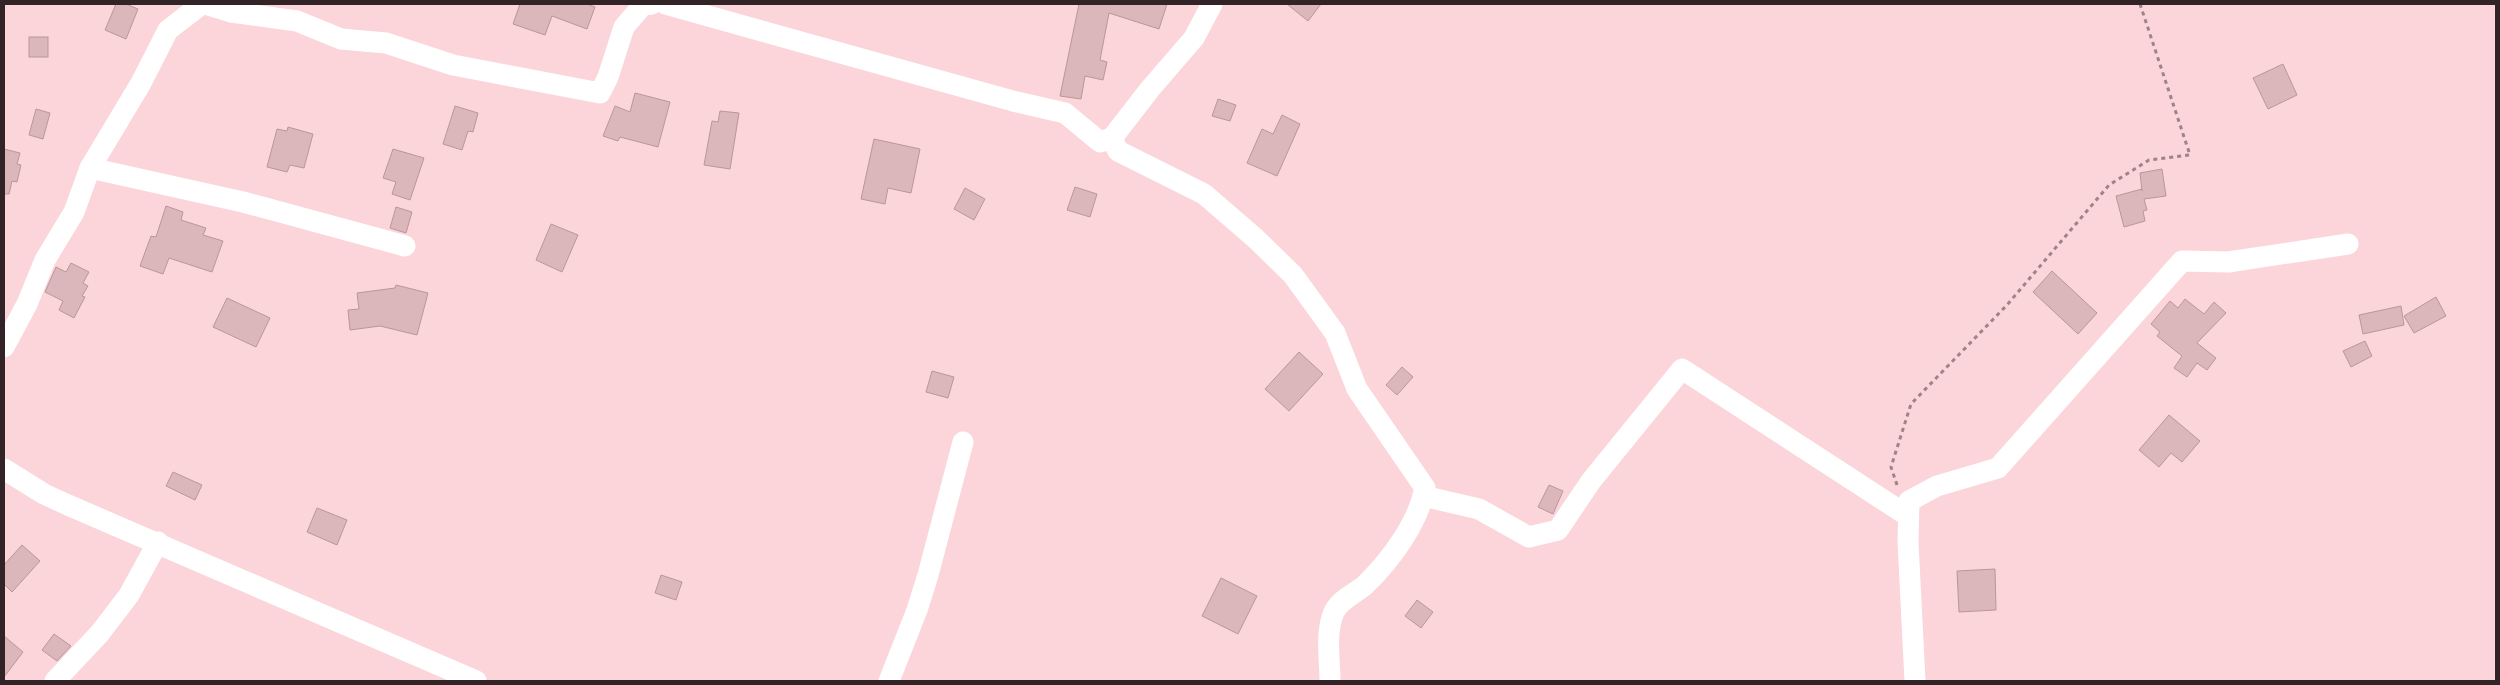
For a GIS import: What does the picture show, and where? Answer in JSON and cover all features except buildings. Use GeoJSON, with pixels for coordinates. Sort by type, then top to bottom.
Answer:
{"type":"FeatureCollection","features":[{"type":"Feature","properties":{"kind":"street"},"geometry":{"type":"LineString","coordinates":[[4,347],[28,304],[45,260],[74,212],[90,168],[140,83],[168,30],[203,4],[231,12],[297,21],[341,38],[386,43],[453,65],[600,92],[608,77],[624,27],[643,5],[652,4]]}},
{"type":"Feature","properties":{"kind":"street"},"geometry":{"type":"LineString","coordinates":[[664,4],[1065,113],[1100,142],[1112,138],[1150,89],[1194,38],[1212,4]]}},
{"type":"Feature","properties":{"kind":"street"},"geometry":{"type":"LineString","coordinates":[[1112,138],[1118,151],[1204,194],[1255,238],[1293,275],[1335,333],[1357,389],[1425,488],[1420,511],[1410,529],[1372,578],[1338,606],[1333,614],[1330,645],[1330,681]]}},
{"type":"Feature","properties":{"kind":"street"},"geometry":{"type":"LineString","coordinates":[[90,168],[243,202],[404,246]]}},
{"type":"Feature","properties":{"kind":"street"},"geometry":{"type":"LineString","coordinates":[[1915,681],[1908,542],[1909,500],[1937,486],[1998,468],[2182,261],[2228,262],[2348,244]]}},
{"type":"Feature","properties":{"kind":"street"},"geometry":{"type":"LineString","coordinates":[[1423,496],[1478,509],[1529,537],[1558,530],[1591,481],[1682,369],[1908,516]]}},
{"type":"Feature","properties":{"kind":"street"},"geometry":{"type":"LineString","coordinates":[[889,681],[917,610],[928,575],[962,442]]}},
{"type":"Feature","properties":{"kind":"street"},"geometry":{"type":"LineString","coordinates":[[4,470],[44,494],[158,542],[231,577],[476,681]]}},
{"type":"Feature","properties":{"kind":"street"},"geometry":{"type":"LineString","coordinates":[[55,681],[100,633],[129,595],[158,542]]}},
{"type":"Feature","properties":{"kind":"path"},"geometry":{"type":"LineString","coordinates":[[1908,516],[1891,467],[1910,404],[2007,305],[2110,185],[2149,160],[2190,155],[2140,4]]}}]}
